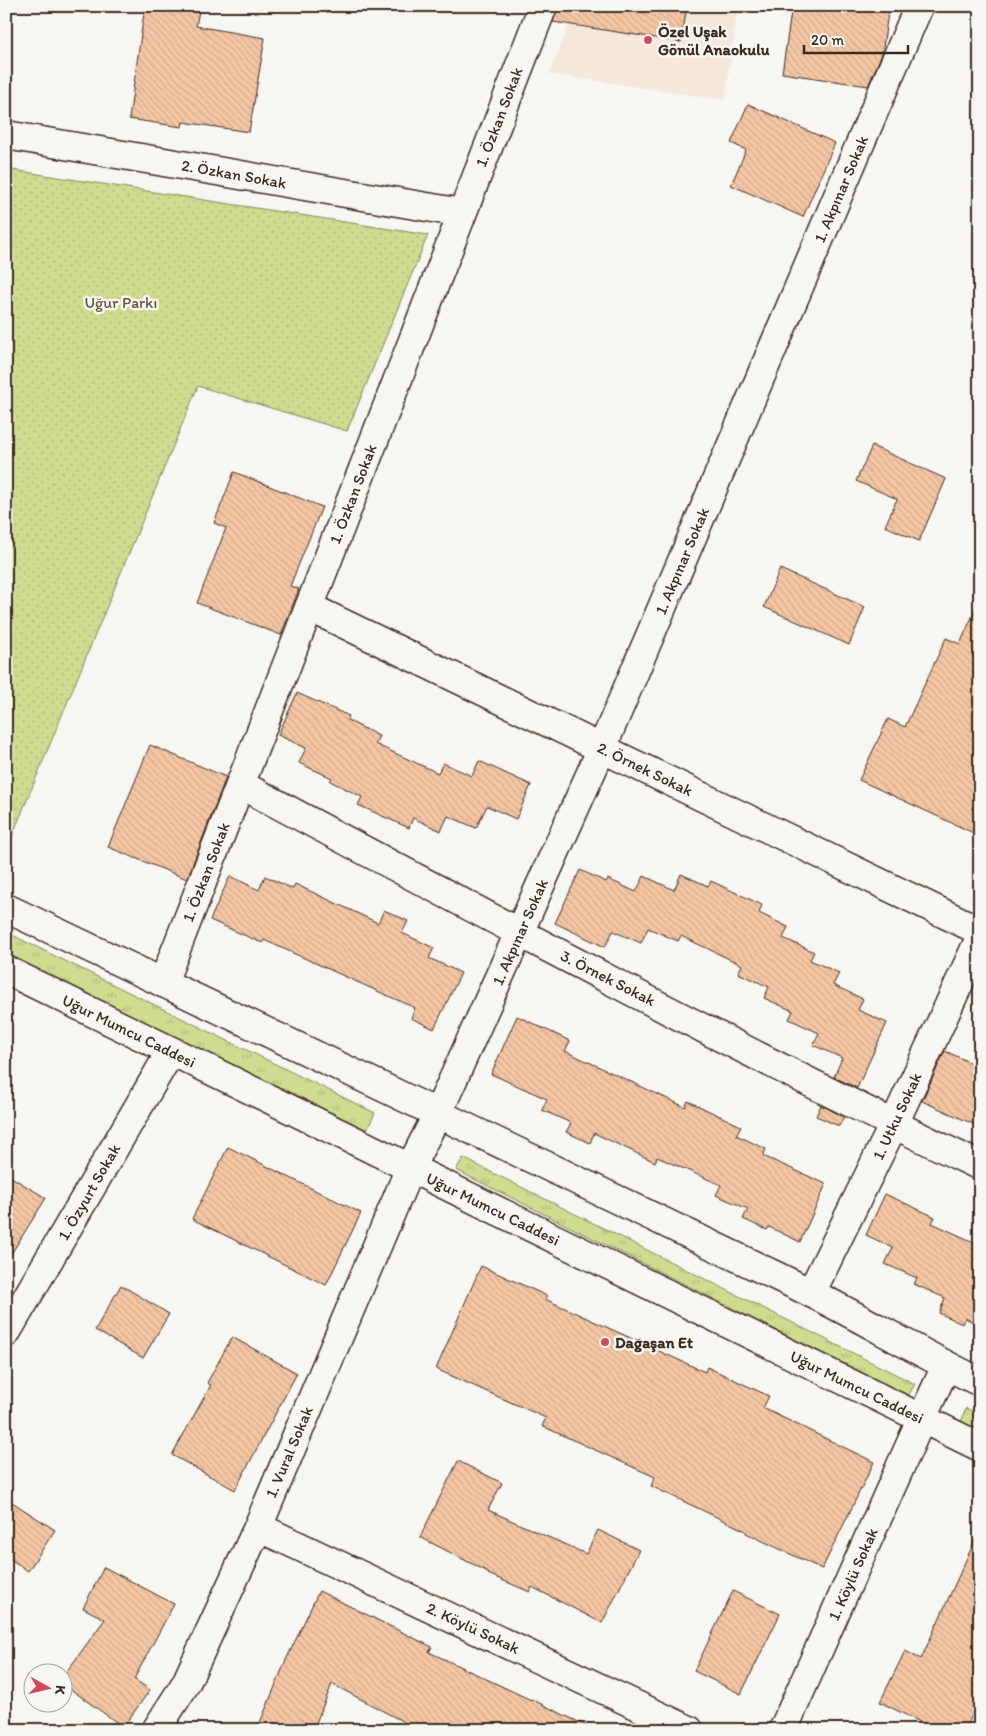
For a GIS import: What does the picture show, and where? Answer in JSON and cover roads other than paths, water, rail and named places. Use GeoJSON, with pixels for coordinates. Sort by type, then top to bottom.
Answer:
{"type":"FeatureCollection","features":[{"type":"Feature","properties":{"kind":"street","name":"1. Özkan Sokak"},"geometry":{"type":"LineString","coordinates":[[163,983],[543,6]]}},
{"type":"Feature","properties":{"kind":"street","name":"1. Akpınar Sokak"},"geometry":{"type":"LineString","coordinates":[[410,1168],[438,1113],[602,748],[919,6]]}},
{"type":"Feature","properties":{"kind":"street","name":"2. Özkan Sokak"},"geometry":{"type":"LineString","coordinates":[[6,135],[462,213]]}},
{"type":"Feature","properties":{"kind":"street","name":"2. Örnek Sokak"},"geometry":{"type":"LineString","coordinates":[[309,607],[980,931]]}},
{"type":"Feature","properties":{"kind":"street","name":"3. Örnek Sokak"},"geometry":{"type":"LineString","coordinates":[[240,784],[520,933],[980,1166]]}},
{"type":"Feature","properties":{"kind":"street"},"geometry":{"type":"LineString","coordinates":[[6,908],[811,1293],[946,1366],[980,1382]]}},
{"type":"Feature","properties":{"kind":"street","name":"1. Utku Sokak"},"geometry":{"type":"LineString","coordinates":[[811,1293],[894,1124],[980,938]]}},
{"type":"Feature","properties":{"kind":"street","name":"Uğur Mumcu Caddesi"},"geometry":{"type":"LineString","coordinates":[[6,970],[980,1447]]}},
{"type":"Feature","properties":{"kind":"street","name":"1. Özyurt Sokak"},"geometry":{"type":"LineString","coordinates":[[6,1333],[171,1051]]}},
{"type":"Feature","properties":{"kind":"street","name":"1. Vural Sokak"},"geometry":{"type":"LineString","coordinates":[[156,1730],[186,1683],[258,1527],[410,1168]]}},
{"type":"Feature","properties":{"kind":"street","name":"1. Köylü Sokak"},"geometry":{"type":"LineString","coordinates":[[783,1730],[946,1366]]}},
{"type":"Feature","properties":{"kind":"street","name":"2. Köylü Sokak"},"geometry":{"type":"LineString","coordinates":[[258,1527],[689,1730]]}},
{"type":"Feature","properties":{"kind":"place","name":"Özel Uşak Gönül Anaokulu"},"geometry":{"type":"Point","coordinates":[648,40]}},
{"type":"Feature","properties":{"kind":"place","name":"Dağaşan Et"},"geometry":{"type":"Point","coordinates":[605,1342]}},
{"type":"Feature","properties":{"kind":"park label","name":"Uğur Parkı"},"geometry":{"type":"Point","coordinates":[121,302]}}]}
